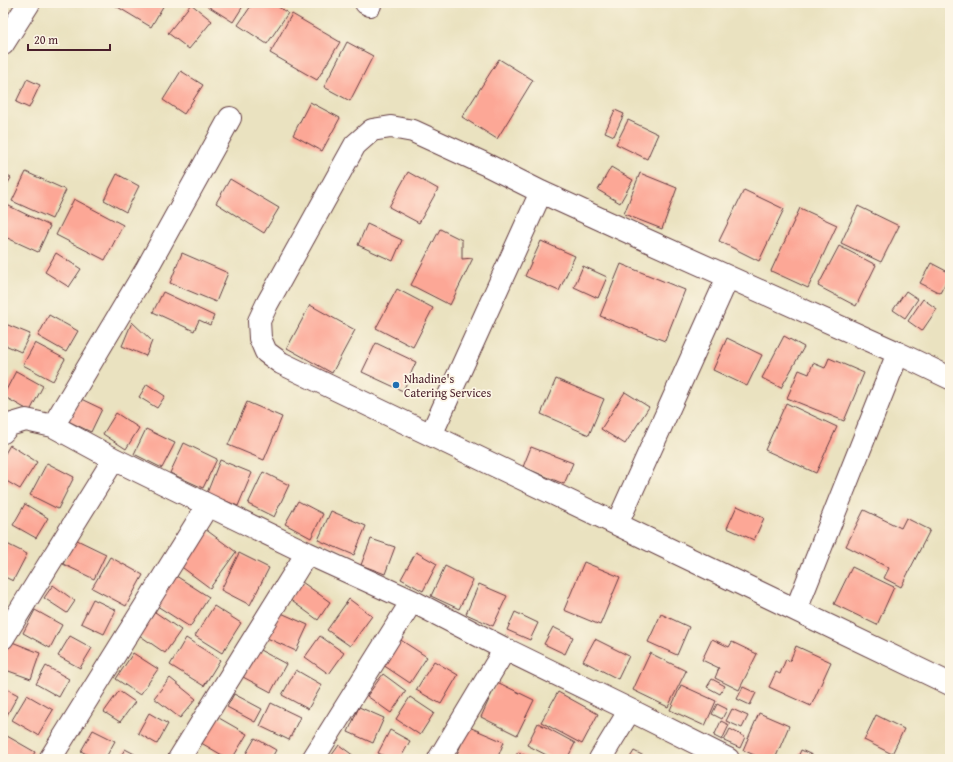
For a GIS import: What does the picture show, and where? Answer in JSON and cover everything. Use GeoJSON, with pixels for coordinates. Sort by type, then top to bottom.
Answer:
{"type":"FeatureCollection","features":[{"type":"Feature","properties":{"kind":"street"},"geometry":{"type":"LineString","coordinates":[[3,44],[28,3]]}},
{"type":"Feature","properties":{"kind":"street"},"geometry":{"type":"LineString","coordinates":[[53,426],[146,270],[230,118]]}},
{"type":"Feature","properties":{"kind":"street"},"geometry":{"type":"LineString","coordinates":[[950,378],[542,192],[413,131],[391,126],[372,130],[355,145],[267,304],[260,321],[260,338],[266,352],[281,363],[950,684]]}},
{"type":"Feature","properties":{"kind":"street"},"geometry":{"type":"LineString","coordinates":[[431,435],[542,192]]}},
{"type":"Feature","properties":{"kind":"street"},"geometry":{"type":"LineString","coordinates":[[617,524],[728,277]]}},
{"type":"Feature","properties":{"kind":"street"},"geometry":{"type":"LineString","coordinates":[[796,610],[898,353]]}},
{"type":"Feature","properties":{"kind":"street"},"geometry":{"type":"LineString","coordinates":[[3,432],[10,425],[26,420],[53,426],[114,459],[307,553],[412,601],[505,649],[728,759]]}},
{"type":"Feature","properties":{"kind":"street"},"geometry":{"type":"LineString","coordinates":[[3,638],[114,459]]}},
{"type":"Feature","properties":{"kind":"street"},"geometry":{"type":"LineString","coordinates":[[50,759],[208,505]]}},
{"type":"Feature","properties":{"kind":"street"},"geometry":{"type":"LineString","coordinates":[[179,759],[307,553]]}},
{"type":"Feature","properties":{"kind":"street"},"geometry":{"type":"LineString","coordinates":[[313,759],[412,601]]}},
{"type":"Feature","properties":{"kind":"street"},"geometry":{"type":"LineString","coordinates":[[439,759],[505,649]]}},
{"type":"Feature","properties":{"kind":"street"},"geometry":{"type":"LineString","coordinates":[[600,759],[630,710]]}},
{"type":"Feature","properties":{"kind":"building"},"geometry":{"type":"Polygon","coordinates":[[[111,3],[165,3],[151,27],[111,3]]]}},
{"type":"Feature","properties":{"kind":"building"},"geometry":{"type":"Polygon","coordinates":[[[203,3],[245,3],[233,22],[203,3]]]}},
{"type":"Feature","properties":{"kind":"building"},"geometry":{"type":"Polygon","coordinates":[[[253,3],[272,3],[288,13],[267,44],[238,25],[253,3]]]}},
{"type":"Feature","properties":{"kind":"building"},"geometry":{"type":"Polygon","coordinates":[[[191,4],[212,21],[189,49],[168,33],[191,4]]]}},
{"type":"Feature","properties":{"kind":"building"},"geometry":{"type":"Polygon","coordinates":[[[292,14],[340,42],[317,80],[270,53],[292,14]]]}},
{"type":"Feature","properties":{"kind":"building"},"geometry":{"type":"Polygon","coordinates":[[[347,42],[373,56],[350,101],[324,87],[347,42]]]}},
{"type":"Feature","properties":{"kind":"building"},"geometry":{"type":"Polygon","coordinates":[[[499,59],[533,80],[497,139],[462,117],[499,59]]]}},
{"type":"Feature","properties":{"kind":"building"},"geometry":{"type":"Polygon","coordinates":[[[181,71],[203,85],[184,114],[163,100],[181,71]]]}},
{"type":"Feature","properties":{"kind":"building"},"geometry":{"type":"Polygon","coordinates":[[[27,79],[40,85],[29,108],[16,102],[27,79]]]}},
{"type":"Feature","properties":{"kind":"building"},"geometry":{"type":"Polygon","coordinates":[[[310,102],[340,118],[322,151],[293,135],[310,102]]]}},
{"type":"Feature","properties":{"kind":"building"},"geometry":{"type":"Polygon","coordinates":[[[615,110],[624,114],[614,136],[605,132],[615,110]]]}},
{"type":"Feature","properties":{"kind":"building"},"geometry":{"type":"Polygon","coordinates":[[[628,120],[658,134],[647,159],[616,144],[628,120]]]}},
{"type":"Feature","properties":{"kind":"building"},"geometry":{"type":"Polygon","coordinates":[[[611,167],[633,180],[620,203],[598,190],[611,167]]]}},
{"type":"Feature","properties":{"kind":"building"},"geometry":{"type":"Polygon","coordinates":[[[26,172],[66,190],[52,219],[12,201],[26,172]]]}},
{"type":"Feature","properties":{"kind":"building"},"geometry":{"type":"Polygon","coordinates":[[[408,172],[438,189],[419,223],[389,207],[408,172]]]}},
{"type":"Feature","properties":{"kind":"building"},"geometry":{"type":"Polygon","coordinates":[[[3,173],[11,178],[3,191],[3,173]]]}},
{"type":"Feature","properties":{"kind":"building"},"geometry":{"type":"Polygon","coordinates":[[[640,173],[677,188],[662,229],[624,214],[640,173]]]}},
{"type":"Feature","properties":{"kind":"building"},"geometry":{"type":"Polygon","coordinates":[[[117,174],[139,186],[126,212],[104,200],[117,174]]]}},
{"type":"Feature","properties":{"kind":"building"},"geometry":{"type":"Polygon","coordinates":[[[230,179],[279,208],[264,233],[216,203],[230,179]]]}},
{"type":"Feature","properties":{"kind":"building"},"geometry":{"type":"Polygon","coordinates":[[[744,190],[784,209],[759,261],[719,241],[744,190]]]}},
{"type":"Feature","properties":{"kind":"building"},"geometry":{"type":"Polygon","coordinates":[[[74,199],[123,225],[105,260],[56,235],[74,199]]]}},
{"type":"Feature","properties":{"kind":"building"},"geometry":{"type":"Polygon","coordinates":[[[7,205],[50,226],[38,252],[3,236],[3,215],[7,205]]]}},
{"type":"Feature","properties":{"kind":"building"},"geometry":{"type":"Polygon","coordinates":[[[858,206],[899,226],[881,262],[841,243],[858,206]]]}},
{"type":"Feature","properties":{"kind":"building"},"geometry":{"type":"Polygon","coordinates":[[[800,208],[837,225],[808,288],[771,271],[800,208]]]}},
{"type":"Feature","properties":{"kind":"building"},"geometry":{"type":"Polygon","coordinates":[[[367,224],[402,240],[393,261],[358,245],[367,224]]]}},
{"type":"Feature","properties":{"kind":"building"},"geometry":{"type":"Polygon","coordinates":[[[440,229],[462,240],[462,259],[473,258],[450,305],[411,285],[440,229]]]}},
{"type":"Feature","properties":{"kind":"building"},"geometry":{"type":"Polygon","coordinates":[[[541,241],[575,256],[559,291],[525,276],[541,241]]]}},
{"type":"Feature","properties":{"kind":"building"},"geometry":{"type":"Polygon","coordinates":[[[839,246],[876,265],[856,306],[818,286],[839,246]]]}},
{"type":"Feature","properties":{"kind":"building"},"geometry":{"type":"Polygon","coordinates":[[[56,253],[81,269],[69,287],[45,272],[56,253]]]}},
{"type":"Feature","properties":{"kind":"building"},"geometry":{"type":"Polygon","coordinates":[[[182,253],[228,273],[216,302],[170,283],[182,253]]]}},
{"type":"Feature","properties":{"kind":"building"},"geometry":{"type":"Polygon","coordinates":[[[931,263],[950,273],[940,293],[920,283],[931,263]]]}},
{"type":"Feature","properties":{"kind":"building"},"geometry":{"type":"Polygon","coordinates":[[[621,264],[685,290],[665,341],[600,316],[621,264]]]}},
{"type":"Feature","properties":{"kind":"building"},"geometry":{"type":"Polygon","coordinates":[[[583,266],[607,277],[598,298],[574,287],[583,266]]]}},
{"type":"Feature","properties":{"kind":"building"},"geometry":{"type":"Polygon","coordinates":[[[397,289],[433,308],[413,347],[376,328],[397,289]]]}},
{"type":"Feature","properties":{"kind":"building"},"geometry":{"type":"Polygon","coordinates":[[[906,291],[918,299],[905,318],[893,310],[906,291]]]}},
{"type":"Feature","properties":{"kind":"building"},"geometry":{"type":"Polygon","coordinates":[[[163,292],[214,316],[210,325],[199,320],[194,331],[153,312],[163,292]]]}},
{"type":"Feature","properties":{"kind":"building"},"geometry":{"type":"Polygon","coordinates":[[[923,299],[937,309],[922,331],[908,321],[923,299]]]}},
{"type":"Feature","properties":{"kind":"building"},"geometry":{"type":"Polygon","coordinates":[[[310,305],[355,330],[332,373],[287,348],[310,305]]]}},
{"type":"Feature","properties":{"kind":"building"},"geometry":{"type":"Polygon","coordinates":[[[49,315],[78,331],[66,352],[38,336],[49,315]]]}},
{"type":"Feature","properties":{"kind":"building"},"geometry":{"type":"Polygon","coordinates":[[[132,322],[152,341],[146,356],[122,346],[132,322]]]}},
{"type":"Feature","properties":{"kind":"building"},"geometry":{"type":"Polygon","coordinates":[[[3,323],[30,334],[21,352],[3,344],[3,323]]]}},
{"type":"Feature","properties":{"kind":"building"},"geometry":{"type":"Polygon","coordinates":[[[784,336],[804,347],[781,388],[762,378],[784,336]]]}},
{"type":"Feature","properties":{"kind":"building"},"geometry":{"type":"Polygon","coordinates":[[[727,338],[762,355],[747,386],[713,370],[727,338]]]}},
{"type":"Feature","properties":{"kind":"building"},"geometry":{"type":"Polygon","coordinates":[[[35,343],[65,359],[53,381],[23,365],[35,343]]]}},
{"type":"Feature","properties":{"kind":"building"},"geometry":{"type":"Polygon","coordinates":[[[376,343],[416,362],[403,391],[362,372],[376,343]]]}},
{"type":"Feature","properties":{"kind":"building"},"geometry":{"type":"Polygon","coordinates":[[[829,358],[864,373],[844,421],[787,398],[799,370],[809,374],[813,363],[825,368],[829,358]]]}},
{"type":"Feature","properties":{"kind":"building"},"geometry":{"type":"Polygon","coordinates":[[[16,371],[43,386],[30,411],[3,396],[16,371]]]}},
{"type":"Feature","properties":{"kind":"building"},"geometry":{"type":"Polygon","coordinates":[[[556,379],[604,399],[589,435],[541,414],[556,379]]]}},
{"type":"Feature","properties":{"kind":"building"},"geometry":{"type":"Polygon","coordinates":[[[147,384],[165,396],[157,408],[139,397],[147,384]]]}},
{"type":"Feature","properties":{"kind":"building"},"geometry":{"type":"Polygon","coordinates":[[[625,392],[649,407],[625,444],[601,429],[625,392]]]}},
{"type":"Feature","properties":{"kind":"building"},"geometry":{"type":"Polygon","coordinates":[[[79,398],[102,409],[91,432],[68,421],[79,398]]]}},
{"type":"Feature","properties":{"kind":"building"},"geometry":{"type":"Polygon","coordinates":[[[247,402],[282,417],[264,460],[228,445],[247,402]]]}},
{"type":"Feature","properties":{"kind":"building"},"geometry":{"type":"Polygon","coordinates":[[[786,403],[837,427],[816,473],[765,450],[786,403]]]}},
{"type":"Feature","properties":{"kind":"building"},"geometry":{"type":"Polygon","coordinates":[[[116,413],[139,428],[126,449],[103,434],[116,413]]]}},
{"type":"Feature","properties":{"kind":"building"},"geometry":{"type":"Polygon","coordinates":[[[146,429],[175,443],[162,468],[134,454],[146,429]]]}},
{"type":"Feature","properties":{"kind":"building"},"geometry":{"type":"Polygon","coordinates":[[[184,443],[217,459],[203,488],[170,473],[184,443]]]}},
{"type":"Feature","properties":{"kind":"building"},"geometry":{"type":"Polygon","coordinates":[[[10,445],[37,462],[20,489],[3,479],[3,457],[10,445]]]}},
{"type":"Feature","properties":{"kind":"building"},"geometry":{"type":"Polygon","coordinates":[[[531,447],[573,463],[564,484],[523,467],[531,447]]]}},
{"type":"Feature","properties":{"kind":"building"},"geometry":{"type":"Polygon","coordinates":[[[220,460],[252,473],[238,506],[207,493],[220,460]]]}},
{"type":"Feature","properties":{"kind":"building"},"geometry":{"type":"Polygon","coordinates":[[[47,463],[74,477],[58,509],[30,495],[47,463]]]}},
{"type":"Feature","properties":{"kind":"building"},"geometry":{"type":"Polygon","coordinates":[[[263,472],[289,485],[274,517],[248,504],[263,472]]]}},
{"type":"Feature","properties":{"kind":"building"},"geometry":{"type":"Polygon","coordinates":[[[298,501],[323,514],[311,538],[285,524],[298,501]]]}},
{"type":"Feature","properties":{"kind":"building"},"geometry":{"type":"Polygon","coordinates":[[[25,504],[48,518],[36,538],[13,525],[25,504]]]}},
{"type":"Feature","properties":{"kind":"building"},"geometry":{"type":"Polygon","coordinates":[[[737,506],[764,518],[754,540],[727,528],[737,506]]]}},
{"type":"Feature","properties":{"kind":"building"},"geometry":{"type":"Polygon","coordinates":[[[864,510],[901,528],[906,518],[930,530],[901,587],[884,578],[889,568],[846,546],[864,510]]]}},
{"type":"Feature","properties":{"kind":"building"},"geometry":{"type":"Polygon","coordinates":[[[331,511],[366,526],[354,555],[318,540],[331,511]]]}},
{"type":"Feature","properties":{"kind":"building"},"geometry":{"type":"Polygon","coordinates":[[[205,529],[236,552],[210,588],[179,565],[205,529]]]}},
{"type":"Feature","properties":{"kind":"building"},"geometry":{"type":"Polygon","coordinates":[[[75,539],[106,554],[94,579],[63,564],[75,539]]]}},
{"type":"Feature","properties":{"kind":"building"},"geometry":{"type":"Polygon","coordinates":[[[371,539],[395,547],[385,574],[361,565],[371,539]]]}},
{"type":"Feature","properties":{"kind":"building"},"geometry":{"type":"Polygon","coordinates":[[[3,542],[27,554],[13,581],[3,576],[3,542]]]}},
{"type":"Feature","properties":{"kind":"building"},"geometry":{"type":"Polygon","coordinates":[[[416,552],[437,564],[423,591],[401,579],[416,552]]]}},
{"type":"Feature","properties":{"kind":"building"},"geometry":{"type":"Polygon","coordinates":[[[239,553],[269,568],[250,605],[221,590],[239,553]]]}},
{"type":"Feature","properties":{"kind":"building"},"geometry":{"type":"Polygon","coordinates":[[[110,557],[143,575],[126,606],[92,588],[110,557]]]}},
{"type":"Feature","properties":{"kind":"building"},"geometry":{"type":"Polygon","coordinates":[[[584,562],[620,577],[600,625],[564,610],[584,562]]]}},
{"type":"Feature","properties":{"kind":"building"},"geometry":{"type":"Polygon","coordinates":[[[445,566],[473,580],[459,609],[431,596],[445,566]]]}},
{"type":"Feature","properties":{"kind":"building"},"geometry":{"type":"Polygon","coordinates":[[[852,567],[894,587],[877,625],[834,604],[852,567]]]}},
{"type":"Feature","properties":{"kind":"building"},"geometry":{"type":"Polygon","coordinates":[[[173,574],[209,597],[190,627],[154,604],[173,574]]]}},
{"type":"Feature","properties":{"kind":"building"},"geometry":{"type":"Polygon","coordinates":[[[302,582],[330,602],[318,620],[289,599],[302,582]]]}},
{"type":"Feature","properties":{"kind":"building"},"geometry":{"type":"Polygon","coordinates":[[[479,584],[507,596],[493,626],[466,614],[479,584]]]}},
{"type":"Feature","properties":{"kind":"building"},"geometry":{"type":"Polygon","coordinates":[[[53,585],[75,601],[67,613],[44,598],[53,585]]]}},
{"type":"Feature","properties":{"kind":"building"},"geometry":{"type":"Polygon","coordinates":[[[93,599],[116,610],[104,634],[81,623],[93,599]]]}},
{"type":"Feature","properties":{"kind":"building"},"geometry":{"type":"Polygon","coordinates":[[[349,599],[372,616],[350,646],[327,630],[349,599]]]}},
{"type":"Feature","properties":{"kind":"building"},"geometry":{"type":"Polygon","coordinates":[[[214,606],[241,623],[222,653],[195,636],[214,606]]]}},
{"type":"Feature","properties":{"kind":"building"},"geometry":{"type":"Polygon","coordinates":[[[35,610],[62,625],[50,648],[23,633],[35,610]]]}},
{"type":"Feature","properties":{"kind":"building"},"geometry":{"type":"Polygon","coordinates":[[[155,612],[181,630],[165,653],[139,635],[155,612]]]}},
{"type":"Feature","properties":{"kind":"building"},"geometry":{"type":"Polygon","coordinates":[[[279,612],[308,625],[296,651],[267,638],[279,612]]]}},
{"type":"Feature","properties":{"kind":"building"},"geometry":{"type":"Polygon","coordinates":[[[515,612],[538,623],[530,640],[507,630],[515,612]]]}},
{"type":"Feature","properties":{"kind":"building"},"geometry":{"type":"Polygon","coordinates":[[[661,614],[689,627],[677,655],[648,642],[661,614]]]}},
{"type":"Feature","properties":{"kind":"building"},"geometry":{"type":"Polygon","coordinates":[[[553,627],[573,637],[565,654],[544,644],[553,627]]]}},
{"type":"Feature","properties":{"kind":"building"},"geometry":{"type":"Polygon","coordinates":[[[70,636],[92,648],[80,668],[58,656],[70,636]]]}},
{"type":"Feature","properties":{"kind":"building"},"geometry":{"type":"Polygon","coordinates":[[[320,636],[344,653],[329,674],[305,657],[320,636]]]}},
{"type":"Feature","properties":{"kind":"building"},"geometry":{"type":"Polygon","coordinates":[[[396,637],[427,657],[410,683],[380,663],[396,637]]]}},
{"type":"Feature","properties":{"kind":"building"},"geometry":{"type":"Polygon","coordinates":[[[186,638],[220,660],[204,686],[170,665],[186,638]]]}},
{"type":"Feature","properties":{"kind":"building"},"geometry":{"type":"Polygon","coordinates":[[[595,639],[629,656],[618,679],[583,661],[595,639]]]}},
{"type":"Feature","properties":{"kind":"building"},"geometry":{"type":"Polygon","coordinates":[[[712,639],[729,647],[732,642],[757,654],[739,690],[715,678],[719,668],[702,660],[712,639]]]}},
{"type":"Feature","properties":{"kind":"building"},"geometry":{"type":"Polygon","coordinates":[[[7,640],[40,653],[31,679],[3,669],[3,651],[7,640]]]}},
{"type":"Feature","properties":{"kind":"building"},"geometry":{"type":"Polygon","coordinates":[[[796,646],[831,662],[811,706],[769,687],[776,672],[780,674],[786,659],[790,661],[796,646]]]}},
{"type":"Feature","properties":{"kind":"building"},"geometry":{"type":"Polygon","coordinates":[[[258,649],[286,664],[271,692],[243,677],[258,649]]]}},
{"type":"Feature","properties":{"kind":"building"},"geometry":{"type":"Polygon","coordinates":[[[133,653],[158,669],[140,695],[116,679],[133,653]]]}},
{"type":"Feature","properties":{"kind":"building"},"geometry":{"type":"Polygon","coordinates":[[[650,653],[686,671],[668,707],[633,690],[650,653]]]}},
{"type":"Feature","properties":{"kind":"building"},"geometry":{"type":"Polygon","coordinates":[[[434,661],[458,675],[441,704],[416,690],[434,661]]]}},
{"type":"Feature","properties":{"kind":"building"},"geometry":{"type":"Polygon","coordinates":[[[46,666],[69,679],[59,697],[36,684],[46,666]]]}},
{"type":"Feature","properties":{"kind":"building"},"geometry":{"type":"Polygon","coordinates":[[[296,670],[322,685],[308,709],[282,695],[296,670]]]}},
{"type":"Feature","properties":{"kind":"building"},"geometry":{"type":"Polygon","coordinates":[[[383,674],[406,691],[391,713],[367,696],[383,674]]]}},
{"type":"Feature","properties":{"kind":"building"},"geometry":{"type":"Polygon","coordinates":[[[170,678],[196,699],[180,718],[154,698],[170,678]]]}},
{"type":"Feature","properties":{"kind":"building"},"geometry":{"type":"Polygon","coordinates":[[[712,679],[725,686],[720,694],[707,687],[712,679]]]}},
{"type":"Feature","properties":{"kind":"building"},"geometry":{"type":"Polygon","coordinates":[[[497,682],[534,700],[517,735],[481,717],[497,682]]]}},
{"type":"Feature","properties":{"kind":"building"},"geometry":{"type":"Polygon","coordinates":[[[681,685],[716,701],[705,726],[670,710],[681,685]]]}},
{"type":"Feature","properties":{"kind":"building"},"geometry":{"type":"Polygon","coordinates":[[[3,687],[18,695],[6,717],[3,715],[3,687]]]}},
{"type":"Feature","properties":{"kind":"building"},"geometry":{"type":"Polygon","coordinates":[[[743,687],[756,693],[750,705],[737,699],[743,687]]]}},
{"type":"Feature","properties":{"kind":"building"},"geometry":{"type":"Polygon","coordinates":[[[119,691],[135,702],[120,722],[104,712],[119,691]]]}},
{"type":"Feature","properties":{"kind":"building"},"geometry":{"type":"Polygon","coordinates":[[[558,692],[598,714],[582,744],[541,722],[558,692]]]}},
{"type":"Feature","properties":{"kind":"building"},"geometry":{"type":"Polygon","coordinates":[[[234,694],[262,709],[255,722],[227,707],[234,694]]]}},
{"type":"Feature","properties":{"kind":"building"},"geometry":{"type":"Polygon","coordinates":[[[27,695],[53,710],[38,735],[12,720],[27,695]]]}},
{"type":"Feature","properties":{"kind":"building"},"geometry":{"type":"Polygon","coordinates":[[[410,697],[434,713],[420,735],[396,719],[410,697]]]}},
{"type":"Feature","properties":{"kind":"building"},"geometry":{"type":"Polygon","coordinates":[[[271,703],[300,717],[289,740],[260,726],[271,703]]]}},
{"type":"Feature","properties":{"kind":"building"},"geometry":{"type":"Polygon","coordinates":[[[717,704],[727,709],[722,719],[712,714],[717,704]]]}},
{"type":"Feature","properties":{"kind":"building"},"geometry":{"type":"Polygon","coordinates":[[[359,707],[384,718],[373,743],[348,732],[359,707]]]}},
{"type":"Feature","properties":{"kind":"building"},"geometry":{"type":"Polygon","coordinates":[[[732,709],[748,716],[742,728],[726,721],[732,709]]]}},
{"type":"Feature","properties":{"kind":"building"},"geometry":{"type":"Polygon","coordinates":[[[149,713],[168,724],[157,744],[138,733],[149,713]]]}},
{"type":"Feature","properties":{"kind":"building"},"geometry":{"type":"Polygon","coordinates":[[[759,713],[789,726],[775,759],[763,759],[743,750],[759,713]]]}},
{"type":"Feature","properties":{"kind":"building"},"geometry":{"type":"Polygon","coordinates":[[[212,714],[247,734],[232,759],[229,759],[196,740],[212,714]]]}},
{"type":"Feature","properties":{"kind":"building"},"geometry":{"type":"Polygon","coordinates":[[[876,715],[904,729],[892,754],[864,740],[876,715]]]}},
{"type":"Feature","properties":{"kind":"building"},"geometry":{"type":"Polygon","coordinates":[[[721,721],[729,725],[722,740],[714,736],[721,721]]]}},
{"type":"Feature","properties":{"kind":"building"},"geometry":{"type":"Polygon","coordinates":[[[538,723],[575,743],[567,759],[554,759],[527,745],[538,723]]]}},
{"type":"Feature","properties":{"kind":"building"},"geometry":{"type":"Polygon","coordinates":[[[469,727],[504,742],[497,759],[470,759],[457,754],[469,727]]]}},
{"type":"Feature","properties":{"kind":"building"},"geometry":{"type":"Polygon","coordinates":[[[730,729],[745,737],[740,748],[724,741],[730,729]]]}},
{"type":"Feature","properties":{"kind":"building"},"geometry":{"type":"Polygon","coordinates":[[[93,730],[115,741],[105,759],[95,759],[81,751],[93,730]]]}},
{"type":"Feature","properties":{"kind":"building"},"geometry":{"type":"Polygon","coordinates":[[[390,730],[410,741],[400,759],[391,759],[378,753],[390,730]]]}},
{"type":"Feature","properties":{"kind":"building"},"geometry":{"type":"Polygon","coordinates":[[[7,736],[35,752],[31,759],[3,759],[3,743],[7,736]]]}},
{"type":"Feature","properties":{"kind":"building"},"geometry":{"type":"Polygon","coordinates":[[[255,738],[276,750],[271,759],[243,759],[255,738]]]}},
{"type":"Feature","properties":{"kind":"building"},"geometry":{"type":"Polygon","coordinates":[[[339,745],[358,759],[329,759],[339,745]]]}},
{"type":"Feature","properties":{"kind":"building"},"geometry":{"type":"Polygon","coordinates":[[[125,749],[144,759],[119,759],[125,749]]]}},
{"type":"Feature","properties":{"kind":"building"},"geometry":{"type":"Polygon","coordinates":[[[801,750],[821,759],[797,759],[801,750]]]}},
{"type":"Feature","properties":{"kind":"building"},"geometry":{"type":"Polygon","coordinates":[[[634,751],[650,759],[629,759],[634,751]]]}},
{"type":"Feature","properties":{"kind":"building"},"geometry":{"type":"Polygon","coordinates":[[[518,752],[532,759],[514,759],[518,752]]]}},
{"type":"Feature","properties":{"kind":"place","name":"Nhadine's Catering Services"},"geometry":{"type":"Point","coordinates":[396,385]}}]}
